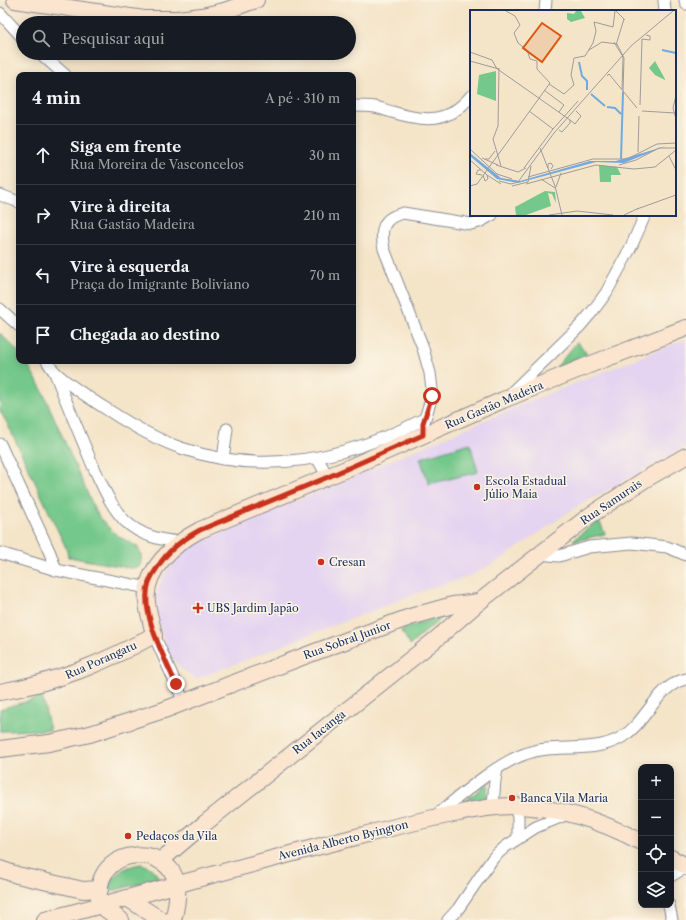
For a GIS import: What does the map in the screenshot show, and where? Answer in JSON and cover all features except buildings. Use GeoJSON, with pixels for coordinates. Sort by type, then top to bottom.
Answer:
{"type":"FeatureCollection","features":[{"type":"Feature","properties":{"kind":"street"},"geometry":{"type":"LineString","coordinates":[[15,0],[124,16]]}},
{"type":"Feature","properties":{"kind":"street"},"geometry":{"type":"LineString","coordinates":[[202,16],[224,11],[256,0]]}},
{"type":"Feature","properties":{"kind":"street"},"geometry":{"type":"LineString","coordinates":[[545,10],[546,0]]}},
{"type":"Feature","properties":{"kind":"street"},"geometry":{"type":"LineString","coordinates":[[664,0],[665,10]]}},
{"type":"Feature","properties":{"kind":"street"},"geometry":{"type":"LineString","coordinates":[[684,0],[686,4]]}},
{"type":"Feature","properties":{"kind":"street"},"geometry":{"type":"LineString","coordinates":[[0,13],[16,30]]}},
{"type":"Feature","properties":{"kind":"street"},"geometry":{"type":"LineString","coordinates":[[48,60],[62,72]]}},
{"type":"Feature","properties":{"kind":"street"},"geometry":{"type":"LineString","coordinates":[[356,106],[375,107],[414,118],[429,120],[447,115],[464,104],[470,97]]}},
{"type":"Feature","properties":{"kind":"street"},"geometry":{"type":"LineString","coordinates":[[0,195],[16,201]]}},
{"type":"Feature","properties":{"kind":"street"},"geometry":{"type":"LineString","coordinates":[[423,435],[424,419],[432,396],[430,373],[422,344],[384,249],[381,235],[388,220],[393,216],[403,213],[471,224],[479,222],[490,216]]}},
{"type":"Feature","properties":{"kind":"street"},"geometry":{"type":"LineString","coordinates":[[503,400],[580,326],[592,312],[606,293],[631,247],[645,216]]}},
{"type":"Feature","properties":{"kind":"street"},"geometry":{"type":"LineString","coordinates":[[0,309],[16,323]]}},
{"type":"Feature","properties":{"kind":"street","name":"Rua Gastão Madeira"},"geometry":{"type":"LineString","coordinates":[[148,588],[149,581],[170,550],[200,530],[328,477],[503,400],[600,360],[686,328]]}},
{"type":"Feature","properties":{"kind":"street"},"geometry":{"type":"LineString","coordinates":[[544,384],[546,358]]}},
{"type":"Feature","properties":{"kind":"street"},"geometry":{"type":"LineString","coordinates":[[49,364],[55,373],[89,457],[103,487],[116,509],[125,521],[150,537],[164,541],[180,542]]}},
{"type":"Feature","properties":{"kind":"street"},"geometry":{"type":"LineString","coordinates":[[55,373],[123,420],[155,437],[180,448],[206,456],[223,459],[257,462],[289,462],[317,458],[377,441],[424,419]]}},
{"type":"Feature","properties":{"kind":"street"},"geometry":{"type":"LineString","coordinates":[[223,459],[227,428]]}},
{"type":"Feature","properties":{"kind":"street"},"geometry":{"type":"LineString","coordinates":[[0,444],[50,553],[56,570]]}},
{"type":"Feature","properties":{"kind":"street"},"geometry":{"type":"LineString","coordinates":[[335,454],[346,469]]}},
{"type":"Feature","properties":{"kind":"street","name":"Rua Samurais"},"geometry":{"type":"LineString","coordinates":[[540,554],[589,516],[644,480],[686,456]]}},
{"type":"Feature","properties":{"kind":"street"},"geometry":{"type":"LineString","coordinates":[[317,458],[328,477]]}},
{"type":"Feature","properties":{"kind":"street"},"geometry":{"type":"LineString","coordinates":[[479,602],[540,554],[559,556],[596,546],[632,543],[667,547],[686,555]]}},
{"type":"Feature","properties":{"kind":"street"},"geometry":{"type":"LineString","coordinates":[[0,553],[56,570],[148,588],[147,601],[154,635],[184,702]]}},
{"type":"Feature","properties":{"kind":"street","name":"Rua Sobral Junior"},"geometry":{"type":"LineString","coordinates":[[0,749],[49,743],[90,734],[164,710],[307,654],[410,617],[453,605],[479,602]]}},
{"type":"Feature","properties":{"kind":"street","name":"Rua Iacanga"},"geometry":{"type":"LineString","coordinates":[[160,861],[204,824],[435,640],[479,602]]}},
{"type":"Feature","properties":{"kind":"street","name":"Rua Porangatu"},"geometry":{"type":"LineString","coordinates":[[0,692],[77,673],[118,655],[154,635]]}},
{"type":"Feature","properties":{"kind":"street"},"geometry":{"type":"LineString","coordinates":[[432,818],[497,769],[525,754],[548,748],[601,746],[623,737],[639,724],[660,695],[673,685],[686,679]]}},
{"type":"Feature","properties":{"kind":"street"},"geometry":{"type":"LineString","coordinates":[[493,806],[497,769]]}},
{"type":"Feature","properties":{"kind":"street","name":"Avenida Alberto Byington"},"geometry":{"type":"LineString","coordinates":[[45,920],[101,906],[265,860],[432,818],[493,806],[515,806],[571,813],[598,821],[638,841]]}},
{"type":"Feature","properties":{"kind":"street"},"geometry":{"type":"LineString","coordinates":[[515,806],[518,817],[518,838]]}},
{"type":"Feature","properties":{"kind":"street"},"geometry":{"type":"LineString","coordinates":[[448,920],[458,909],[493,858],[505,847],[536,827],[571,813]]}},
{"type":"Feature","properties":{"kind":"street"},"geometry":{"type":"LineString","coordinates":[[121,920],[101,906],[98,894],[101,880],[109,868],[125,857],[133,855],[147,856],[160,861],[170,871],[177,885],[177,900],[173,920]]}},
{"type":"Feature","properties":{"kind":"street"},"geometry":{"type":"LineString","coordinates":[[674,860],[686,868]]}},
{"type":"Feature","properties":{"kind":"street"},"geometry":{"type":"LineString","coordinates":[[674,874],[686,868]]}},
{"type":"Feature","properties":{"kind":"street"},"geometry":{"type":"LineString","coordinates":[[0,869],[17,875],[83,890],[100,889]]}},
{"type":"Feature","properties":{"kind":"street"},"geometry":{"type":"LineString","coordinates":[[81,911],[86,897],[83,890]]}},
{"type":"Feature","properties":{"kind":"street"},"geometry":{"type":"LineString","coordinates":[[128,898],[161,920]]}},
{"type":"Feature","properties":{"kind":"street"},"geometry":{"type":"LineString","coordinates":[[670,908],[672,920]]}},
{"type":"Feature","properties":{"kind":"shaded area"},"geometry":{"type":"Polygon","coordinates":[[[686,339],[686,447],[573,509],[503,558],[472,575],[431,588],[196,679],[181,668],[172,657],[163,638],[155,602],[157,591],[162,579],[176,557],[185,548],[528,402],[686,339]]]}},
{"type":"Feature","properties":{"kind":"green space"},"geometry":{"type":"Polygon","coordinates":[[[0,333],[16,349],[16,364],[28,364],[42,390],[93,506],[100,518],[118,536],[138,547],[141,555],[139,567],[130,568],[68,557],[67,550],[0,411],[0,333]]]}},
{"type":"Feature","properties":{"kind":"green space"},"geometry":{"type":"Polygon","coordinates":[[[577,342],[587,354],[555,369],[577,342]]]}},
{"type":"Feature","properties":{"kind":"green space"},"geometry":{"type":"Polygon","coordinates":[[[470,443],[478,472],[429,484],[420,458],[470,443]]]}},
{"type":"Feature","properties":{"kind":"green space"},"geometry":{"type":"Polygon","coordinates":[[[599,520],[605,534],[575,541],[573,540],[599,520]]]}},
{"type":"Feature","properties":{"kind":"green space"},"geometry":{"type":"Polygon","coordinates":[[[446,614],[410,645],[401,630],[446,614]]]}},
{"type":"Feature","properties":{"kind":"green space"},"geometry":{"type":"Polygon","coordinates":[[[42,697],[50,730],[0,731],[0,709],[42,697]]]}},
{"type":"Feature","properties":{"kind":"green space"},"geometry":{"type":"Polygon","coordinates":[[[488,783],[486,801],[463,803],[488,783]]]}},
{"type":"Feature","properties":{"kind":"green space"},"geometry":{"type":"Polygon","coordinates":[[[141,864],[152,869],[159,878],[109,892],[111,881],[119,872],[141,864]]]}},
{"type":"Feature","properties":{"kind":"place","name":"Escola Estadual Júlio Maia"},"geometry":{"type":"Point","coordinates":[477,487]}},
{"type":"Feature","properties":{"kind":"place","name":"Cresan"},"geometry":{"type":"Point","coordinates":[321,562]}},
{"type":"Feature","properties":{"kind":"place","name":"UBS Jardim Japão"},"geometry":{"type":"Point","coordinates":[198,608]}},
{"type":"Feature","properties":{"kind":"place","name":"Banca Vila Maria"},"geometry":{"type":"Point","coordinates":[512,798]}},
{"type":"Feature","properties":{"kind":"place","name":"Pedaços da Vila"},"geometry":{"type":"Point","coordinates":[128,836]}},
{"type":"Feature","properties":{"kind":"route"},"geometry":{"type":"LineString","coordinates":[[176,684],[154,635],[147,601],[149,581],[166,555],[180,542],[200,530],[382,454],[423,435],[423,423],[432,396]]}}]}
